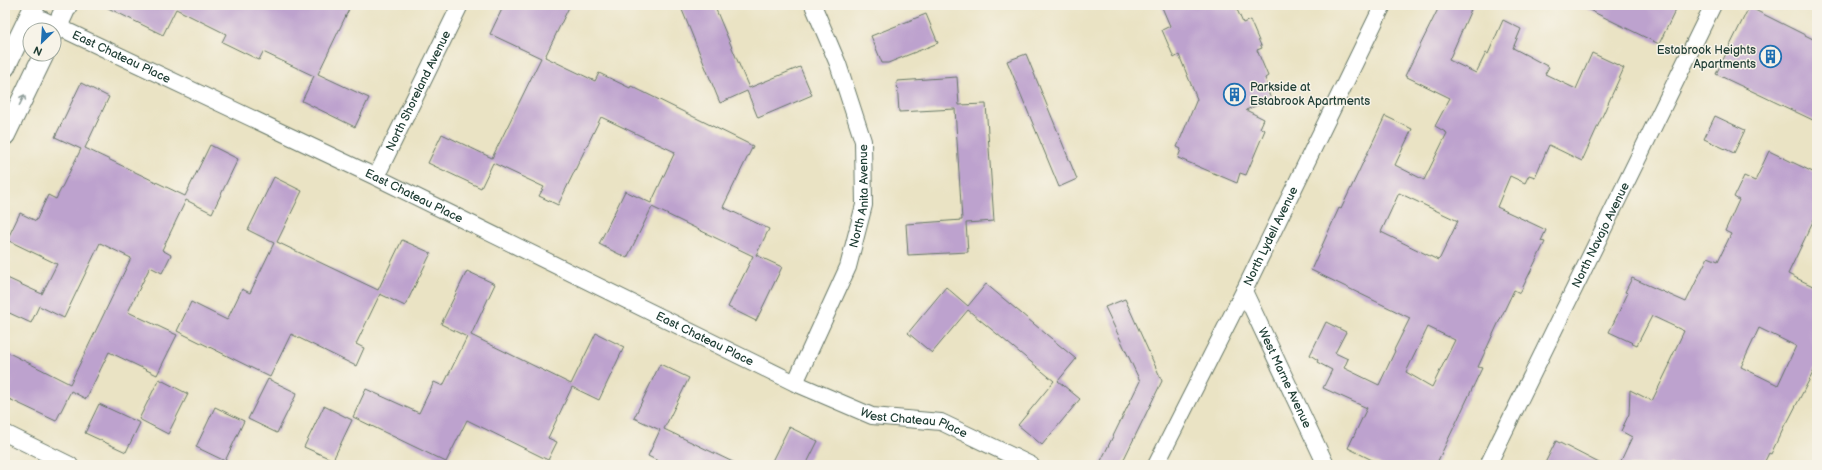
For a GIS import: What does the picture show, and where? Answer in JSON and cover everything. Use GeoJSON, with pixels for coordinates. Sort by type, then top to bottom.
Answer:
{"type":"FeatureCollection","features":[{"type":"Feature","properties":{"kind":"street"},"geometry":{"type":"LineString","coordinates":[[59,22],[67,5]]}},
{"type":"Feature","properties":{"kind":"street","name":"North Shoreland Avenue"},"geometry":{"type":"LineString","coordinates":[[376,177],[460,5]]}},
{"type":"Feature","properties":{"kind":"street","name":"North Anita Avenue"},"geometry":{"type":"LineString","coordinates":[[795,383],[848,266],[864,205],[863,142],[838,64],[812,5]]}},
{"type":"Feature","properties":{"kind":"street","name":"North Lydell Avenue"},"geometry":{"type":"LineString","coordinates":[[1156,465],[1244,292],[1383,5]]}},
{"type":"Feature","properties":{"kind":"street","name":"North Navajo Avenue"},"geometry":{"type":"LineString","coordinates":[[1488,465],[1713,5]]}},
{"type":"Feature","properties":{"kind":"street"},"geometry":{"type":"LineString","coordinates":[[5,67],[33,9]]}},
{"type":"Feature","properties":{"kind":"street","name":"East Chateau Place"},"geometry":{"type":"LineString","coordinates":[[33,9],[48,22]]}},
{"type":"Feature","properties":{"kind":"street","name":"East Chateau Place"},"geometry":{"type":"LineString","coordinates":[[62,32],[376,177],[795,383]]}},
{"type":"Feature","properties":{"kind":"street"},"geometry":{"type":"LineString","coordinates":[[5,135],[40,62]]}},
{"type":"Feature","properties":{"kind":"street","name":"West Marne Avenue"},"geometry":{"type":"LineString","coordinates":[[1244,292],[1326,465]]}},
{"type":"Feature","properties":{"kind":"street","name":"West Chateau Place"},"geometry":{"type":"LineString","coordinates":[[795,383],[872,416],[941,422],[1031,465]]}},
{"type":"Feature","properties":{"kind":"street"},"geometry":{"type":"LineString","coordinates":[[5,433],[70,465]]}},
{"type":"Feature","properties":{"kind":"building"},"geometry":{"type":"Polygon","coordinates":[[[102,5],[351,5],[318,74],[369,98],[355,127],[302,101],[314,76],[263,52],[259,60],[222,42],[226,34],[176,9],[163,35],[102,5]]]}},
{"type":"Feature","properties":{"kind":"building"},"geometry":{"type":"Polygon","coordinates":[[[504,5],[570,5],[545,57],[595,81],[599,73],[630,88],[631,86],[753,146],[723,207],[769,229],[756,255],[782,267],[756,321],[728,307],[753,256],[652,207],[627,258],[599,244],[625,191],[651,203],[675,152],[601,117],[558,205],[539,196],[544,187],[493,163],[481,188],[428,163],[442,134],[492,158],[541,58],[490,34],[504,5]]]}},
{"type":"Feature","properties":{"kind":"building"},"geometry":{"type":"Polygon","coordinates":[[[680,5],[714,5],[749,88],[800,67],[812,95],[758,118],[747,91],[720,103],[680,5]]]}},
{"type":"Feature","properties":{"kind":"building","name":"Parkside at Estabrook Apartments"},"geometry":{"type":"Polygon","coordinates":[[[1161,5],[1235,5],[1243,23],[1250,20],[1262,48],[1257,50],[1268,76],[1265,78],[1271,99],[1246,110],[1264,119],[1260,128],[1265,130],[1246,175],[1240,173],[1237,183],[1178,158],[1181,149],[1177,147],[1197,99],[1179,55],[1174,58],[1162,30],[1170,26],[1161,5]]]}},
{"type":"Feature","properties":{"kind":"building"},"geometry":{"type":"Polygon","coordinates":[[[1440,5],[1473,5],[1449,60],[1476,73],[1486,53],[1488,54],[1503,20],[1521,29],[1513,48],[1549,67],[1545,74],[1576,89],[1592,53],[1624,68],[1582,161],[1549,145],[1535,177],[1529,175],[1525,183],[1510,176],[1497,207],[1546,230],[1541,241],[1545,242],[1520,293],[1514,290],[1478,367],[1482,368],[1436,465],[1382,465],[1348,448],[1367,408],[1323,388],[1332,370],[1317,362],[1318,360],[1310,355],[1326,322],[1346,332],[1335,353],[1348,359],[1344,368],[1379,385],[1410,318],[1311,270],[1339,208],[1341,209],[1385,116],[1412,129],[1395,165],[1424,180],[1447,133],[1435,126],[1450,98],[1405,76],[1440,5]],[[1399,193],[1381,232],[1438,260],[1458,221],[1399,193]],[[1428,327],[1406,372],[1432,387],[1455,340],[1428,327]]]}},
{"type":"Feature","properties":{"kind":"building"},"geometry":{"type":"Polygon","coordinates":[[[1579,5],[1678,5],[1659,44],[1579,5]]]}},
{"type":"Feature","properties":{"kind":"building","name":"Estabrook Heights Apartments"},"geometry":{"type":"Polygon","coordinates":[[[1749,7],[1817,41],[1817,122],[1716,74],[1749,7]]]}},
{"type":"Feature","properties":{"kind":"building"},"geometry":{"type":"Polygon","coordinates":[[[926,14],[938,43],[888,63],[882,63],[871,36],[926,14]]]}},
{"type":"Feature","properties":{"kind":"building"},"geometry":{"type":"Polygon","coordinates":[[[1026,54],[1077,179],[1059,187],[1007,61],[1026,54]]]}},
{"type":"Feature","properties":{"kind":"building"},"geometry":{"type":"Polygon","coordinates":[[[957,77],[959,105],[986,104],[994,221],[966,223],[968,252],[908,255],[906,224],[962,220],[955,109],[899,112],[897,81],[957,77]]]}},
{"type":"Feature","properties":{"kind":"building"},"geometry":{"type":"Polygon","coordinates":[[[81,83],[109,97],[85,148],[185,196],[210,145],[238,159],[212,213],[186,200],[162,250],[171,255],[162,273],[150,267],[128,312],[177,335],[157,375],[109,352],[86,399],[71,391],[56,421],[5,397],[5,351],[70,384],[131,258],[100,243],[64,318],[39,306],[31,323],[5,311],[5,277],[42,294],[57,264],[7,240],[20,213],[36,221],[48,195],[56,199],[81,149],[55,137],[81,83]]]}},
{"type":"Feature","properties":{"kind":"building"},"geometry":{"type":"Polygon","coordinates":[[[1715,116],[1745,130],[1734,153],[1704,139],[1715,116]]]}},
{"type":"Feature","properties":{"kind":"building"},"geometry":{"type":"Polygon","coordinates":[[[1769,151],[1817,174],[1817,213],[1788,274],[1817,288],[1817,365],[1787,423],[1786,422],[1771,454],[1769,453],[1763,465],[1619,465],[1632,437],[1621,431],[1629,414],[1630,390],[1652,401],[1684,331],[1652,316],[1637,345],[1609,332],[1628,293],[1625,292],[1632,278],[1686,302],[1708,257],[1718,261],[1731,234],[1725,231],[1739,200],[1734,197],[1744,176],[1755,181],[1769,151]],[[1759,328],[1741,367],[1778,385],[1796,346],[1759,328]]]}},
{"type":"Feature","properties":{"kind":"building"},"geometry":{"type":"Polygon","coordinates":[[[274,177],[302,191],[277,242],[378,290],[402,240],[431,253],[405,306],[380,294],[356,344],[364,348],[356,366],[291,334],[270,377],[177,331],[191,302],[227,320],[242,289],[250,293],[274,243],[248,230],[274,177]]]}},
{"type":"Feature","properties":{"kind":"building"},"geometry":{"type":"Polygon","coordinates":[[[467,271],[495,284],[471,335],[571,384],[596,333],[624,347],[599,400],[572,387],[548,438],[557,442],[548,460],[467,420],[446,462],[353,417],[366,389],[419,413],[434,382],[443,386],[467,337],[441,324],[467,271]]]}},
{"type":"Feature","properties":{"kind":"building"},"geometry":{"type":"Polygon","coordinates":[[[986,284],[1076,359],[1058,381],[1080,399],[1042,445],[1018,425],[1054,381],[968,310],[932,353],[908,333],[946,287],[968,306],[986,284]]]}},
{"type":"Feature","properties":{"kind":"building"},"geometry":{"type":"Polygon","coordinates":[[[1125,299],[1162,381],[1121,465],[1099,465],[1140,381],[1105,307],[1125,299]]]}},
{"type":"Feature","properties":{"kind":"building"},"geometry":{"type":"Polygon","coordinates":[[[660,364],[689,378],[664,429],[739,465],[666,465],[648,456],[660,430],[634,418],[660,364]]]}},
{"type":"Feature","properties":{"kind":"building"},"geometry":{"type":"Polygon","coordinates":[[[159,379],[188,394],[168,434],[139,419],[159,379]]]}},
{"type":"Feature","properties":{"kind":"building"},"geometry":{"type":"Polygon","coordinates":[[[268,379],[297,393],[277,433],[248,419],[268,379]]]}},
{"type":"Feature","properties":{"kind":"building"},"geometry":{"type":"Polygon","coordinates":[[[99,404],[140,423],[126,452],[85,433],[99,404]]]}},
{"type":"Feature","properties":{"kind":"building"},"geometry":{"type":"Polygon","coordinates":[[[324,406],[352,420],[333,460],[304,447],[324,406]]]}},
{"type":"Feature","properties":{"kind":"building"},"geometry":{"type":"Polygon","coordinates":[[[215,407],[244,421],[225,461],[196,447],[215,407]]]}},
{"type":"Feature","properties":{"kind":"building"},"geometry":{"type":"Polygon","coordinates":[[[789,427],[818,441],[806,465],[770,465],[789,427]]]}},
{"type":"Feature","properties":{"kind":"building"},"geometry":{"type":"Polygon","coordinates":[[[1556,441],[1603,465],[1544,465],[1556,441]]]}},
{"type":"Feature","properties":{"kind":"place","name":"Estabrook Heights Apartments"},"geometry":{"type":"Point","coordinates":[1771,57]}},
{"type":"Feature","properties":{"kind":"place","name":"Parkside at Estabrook Apartments"},"geometry":{"type":"Point","coordinates":[1235,94]}}]}
